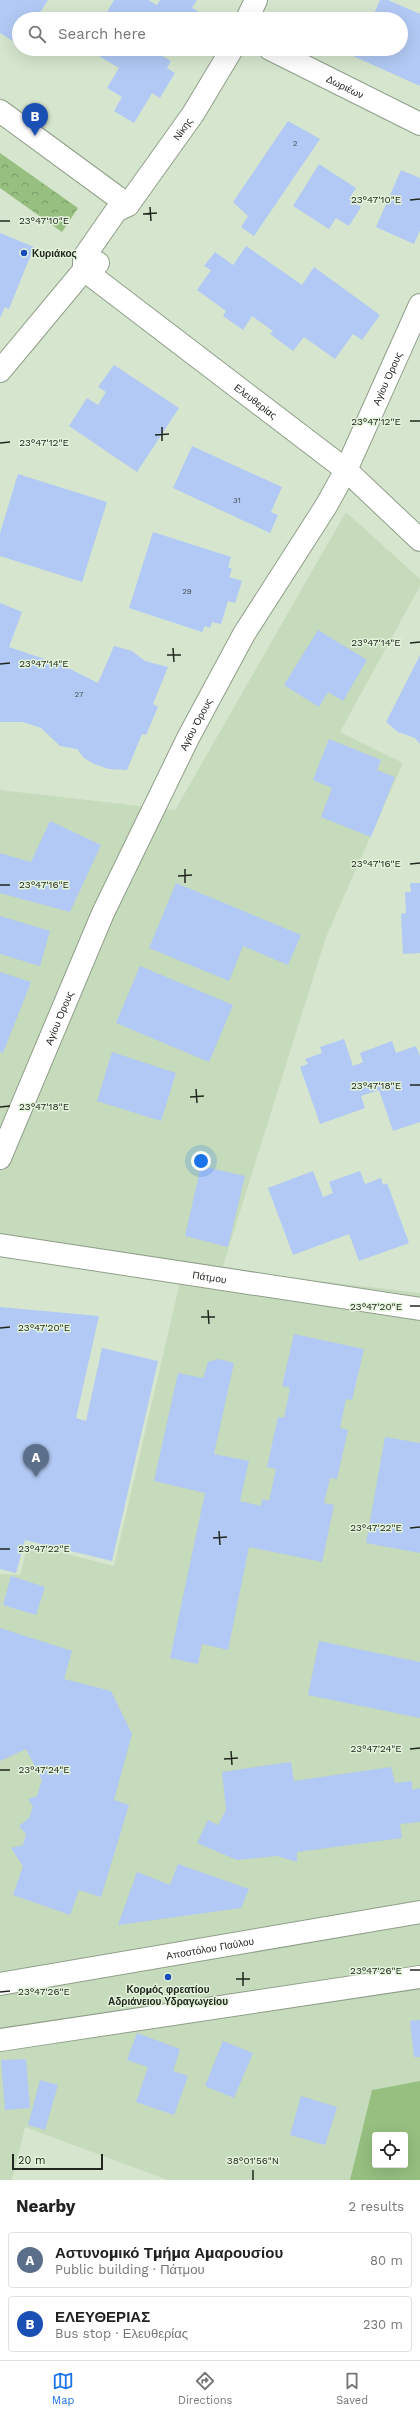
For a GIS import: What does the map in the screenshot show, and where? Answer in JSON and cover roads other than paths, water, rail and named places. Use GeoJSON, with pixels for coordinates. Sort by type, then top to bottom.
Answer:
{"type":"FeatureCollection","features":[{"type":"Feature","properties":{"kind":"street"},"geometry":{"type":"LineString","coordinates":[[250,12],[256,0]]}},
{"type":"Feature","properties":{"kind":"street","name":"Νίκης"},"geometry":{"type":"LineString","coordinates":[[0,371],[84,270],[97,265],[128,219],[128,206],[193,114],[228,56]]}},
{"type":"Feature","properties":{"kind":"street","name":"Δωριέων"},"geometry":{"type":"LineString","coordinates":[[284,56],[420,124]]}},
{"type":"Feature","properties":{"kind":"street"},"geometry":{"type":"LineString","coordinates":[[0,111],[128,206]]}},
{"type":"Feature","properties":{"kind":"street","name":"Ελευθερίας"},"geometry":{"type":"LineString","coordinates":[[84,270],[346,470],[420,540]]}},
{"type":"Feature","properties":{"kind":"street","name":"Αγίου Όρους"},"geometry":{"type":"LineString","coordinates":[[0,1158],[103,913],[188,738],[244,634],[326,506],[346,470],[420,305]]}},
{"type":"Feature","properties":{"kind":"street","name":"Πάτμου"},"geometry":{"type":"LineString","coordinates":[[0,1246],[420,1309]]}},
{"type":"Feature","properties":{"kind":"street","name":"Αποστόλου Παύλου"},"geometry":{"type":"LineString","coordinates":[[0,1984],[420,1912]]}},
{"type":"Feature","properties":{"kind":"street"},"geometry":{"type":"LineString","coordinates":[[0,2040],[420,1977]]}},
{"type":"Feature","properties":{"kind":"place","name":"ΕΛΕΥΘΕΡΙΑΣ"},"geometry":{"type":"Point","coordinates":[35,136]}},
{"type":"Feature","properties":{"kind":"place","name":"Κυριάκος"},"geometry":{"type":"Point","coordinates":[24,253]}},
{"type":"Feature","properties":{"kind":"place","name":"Αστυνομικό Τμήμα Αμαρουσίου"},"geometry":{"type":"Point","coordinates":[36,1477]}},
{"type":"Feature","properties":{"kind":"place","name":"Κορμός φρεατίου Αδριάνειου Υδραγωγείου"},"geometry":{"type":"Point","coordinates":[168,1977]}}]}
